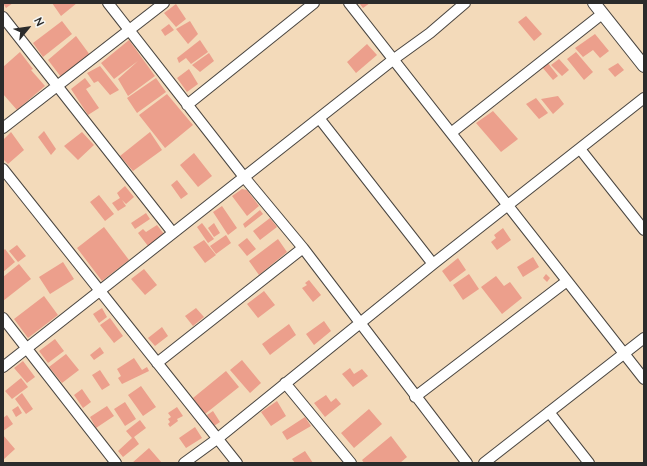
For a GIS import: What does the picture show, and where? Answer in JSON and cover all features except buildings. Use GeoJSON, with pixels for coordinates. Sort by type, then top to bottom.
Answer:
{"type":"FeatureCollection","features":[{"type":"Feature","properties":{"kind":"street"},"geometry":{"type":"LineString","coordinates":[[108,3],[244,177],[303,248],[361,322],[415,397],[467,463]]}},
{"type":"Feature","properties":{"kind":"street"},"geometry":{"type":"LineString","coordinates":[[3,128],[164,3]]}},
{"type":"Feature","properties":{"kind":"street"},"geometry":{"type":"LineString","coordinates":[[188,105],[314,3]]}},
{"type":"Feature","properties":{"kind":"street"},"geometry":{"type":"LineString","coordinates":[[349,3],[644,379]]}},
{"type":"Feature","properties":{"kind":"street"},"geometry":{"type":"LineString","coordinates":[[3,366],[319,118],[430,33],[465,3]]}},
{"type":"Feature","properties":{"kind":"street"},"geometry":{"type":"LineString","coordinates":[[594,3],[644,66]]}},
{"type":"Feature","properties":{"kind":"street"},"geometry":{"type":"LineString","coordinates":[[451,133],[602,14]]}},
{"type":"Feature","properties":{"kind":"street"},"geometry":{"type":"LineString","coordinates":[[3,17],[173,233]]}},
{"type":"Feature","properties":{"kind":"street"},"geometry":{"type":"LineString","coordinates":[[184,463],[217,439],[433,264],[644,98]]}},
{"type":"Feature","properties":{"kind":"street"},"geometry":{"type":"LineString","coordinates":[[319,118],[433,264]]}},
{"type":"Feature","properties":{"kind":"street"},"geometry":{"type":"LineString","coordinates":[[580,149],[644,230]]}},
{"type":"Feature","properties":{"kind":"street"},"geometry":{"type":"LineString","coordinates":[[3,169],[237,463]]}},
{"type":"Feature","properties":{"kind":"street"},"geometry":{"type":"LineString","coordinates":[[157,363],[303,248]]}},
{"type":"Feature","properties":{"kind":"street"},"geometry":{"type":"LineString","coordinates":[[415,397],[567,281]]}},
{"type":"Feature","properties":{"kind":"street"},"geometry":{"type":"LineString","coordinates":[[3,318],[116,463]]}},
{"type":"Feature","properties":{"kind":"street"},"geometry":{"type":"LineString","coordinates":[[484,463],[644,338]]}},
{"type":"Feature","properties":{"kind":"street"},"geometry":{"type":"LineString","coordinates":[[285,383],[351,463]]}},
{"type":"Feature","properties":{"kind":"street"},"geometry":{"type":"LineString","coordinates":[[549,412],[589,463]]}}]}
